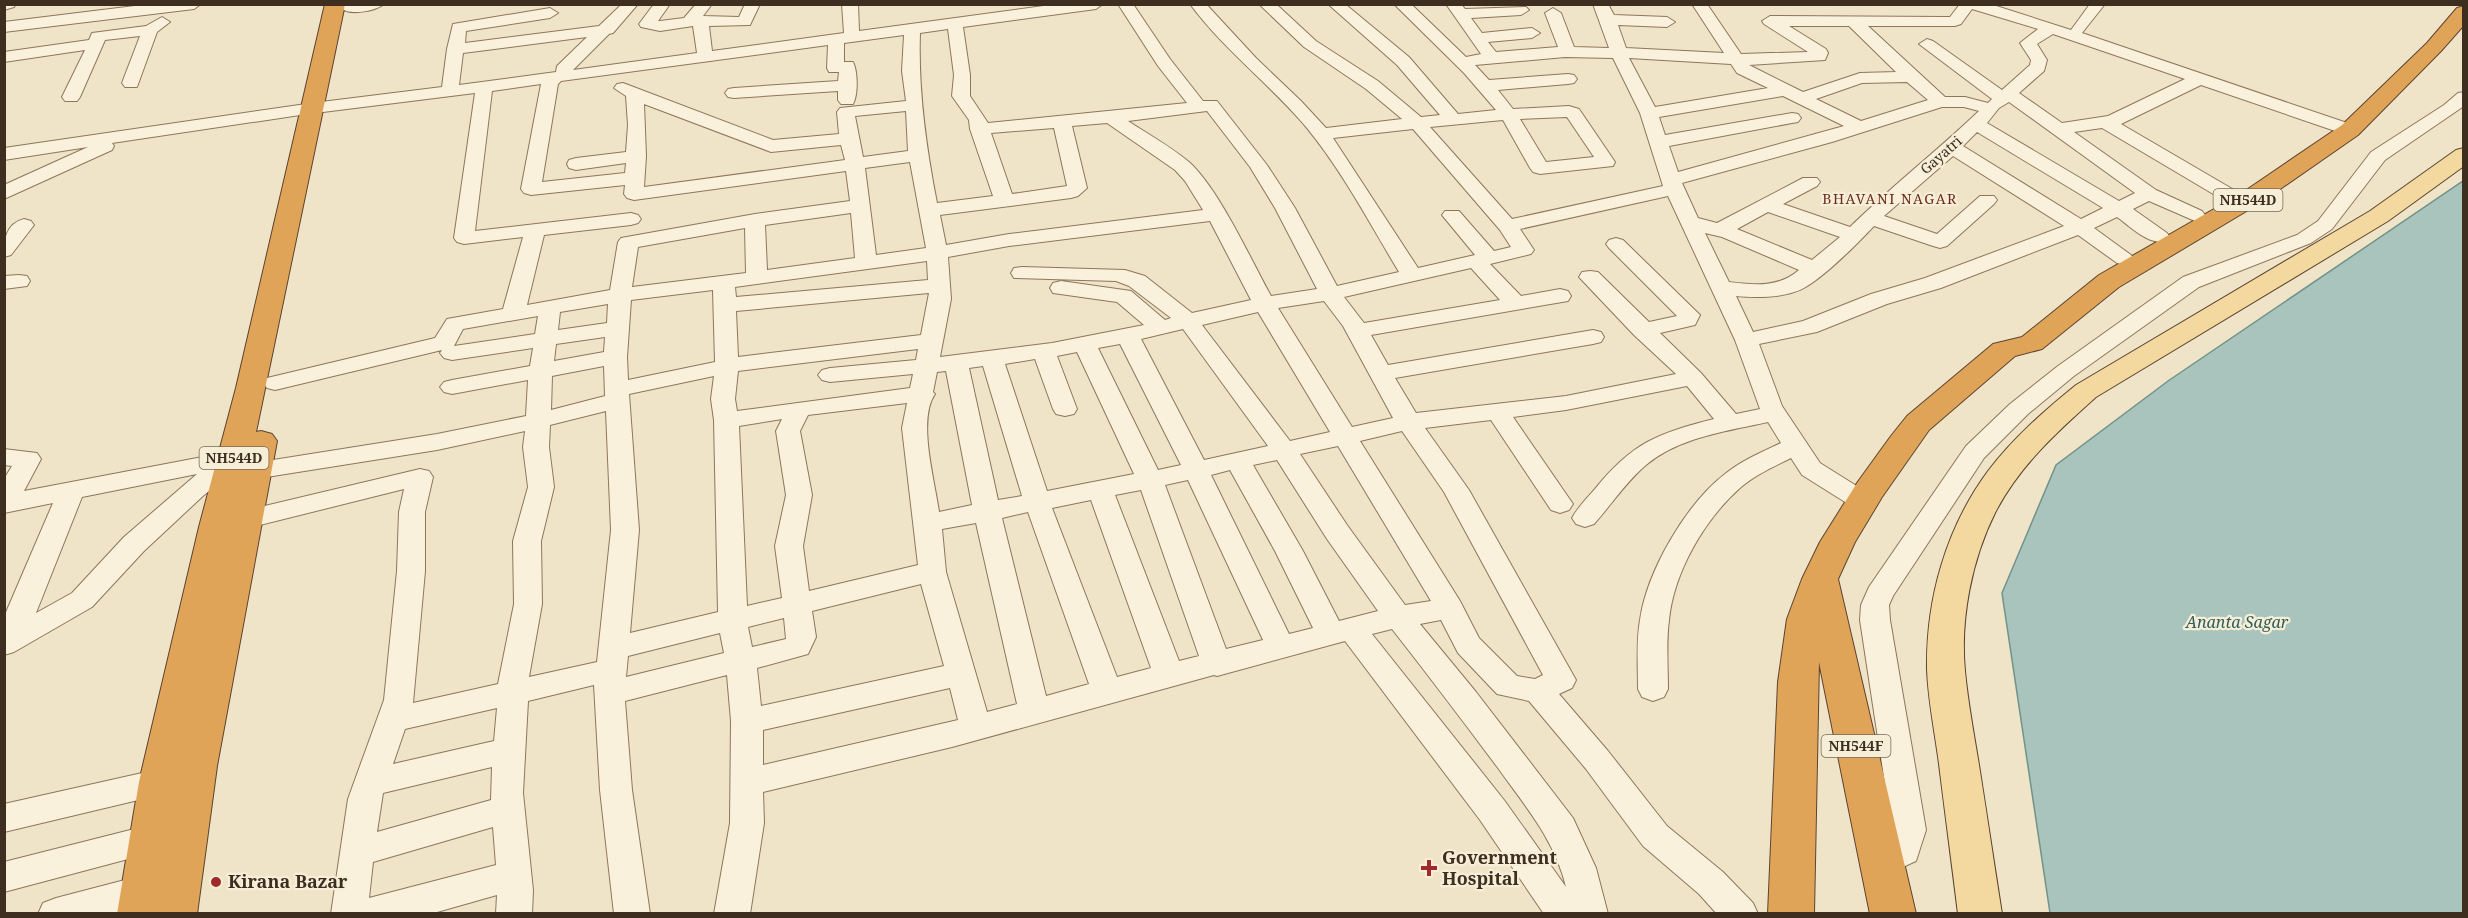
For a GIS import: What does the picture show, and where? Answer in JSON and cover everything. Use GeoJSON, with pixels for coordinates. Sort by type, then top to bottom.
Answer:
{"type":"FeatureCollection","features":[{"type":"Feature","properties":{"kind":"highway","name":"NH544D"},"geometry":{"type":"LineString","coordinates":[[1791,914],[1797,709],[1801,648],[1806,617],[1820,579],[1862,501],[1918,423],[2004,350],[2010,337],[2074,289],[2195,215],[2285,156],[2342,124],[2415,48],[2451,4]]}},
{"type":"Feature","properties":{"kind":"highway","name":"NH544D"},"geometry":{"type":"LineString","coordinates":[[142,902],[160,782],[248,461],[320,109],[353,5]]}},
{"type":"Feature","properties":{"kind":"highway","name":"NH544D"},"geometry":{"type":"LineString","coordinates":[[2004,350],[2031,343],[2109,281],[2251,198],[2434,47],[2463,12]]}},
{"type":"Feature","properties":{"kind":"highway","name":"NH544D"},"geometry":{"type":"LineString","coordinates":[[174,914],[196,766],[244,520],[248,461],[275,383],[279,312]]}},
{"type":"Feature","properties":{"kind":"highway","name":"NH544F"},"geometry":{"type":"LineString","coordinates":[[1820,579],[1893,914]]}},
{"type":"Feature","properties":{"kind":"main road"},"geometry":{"type":"LineString","coordinates":[[1980,914],[1946,670],[1945,630],[1957,562],[1969,531],[1991,489],[2027,443],[2055,415],[2086,391],[2372,221],[2463,155]]}},
{"type":"Feature","properties":{"kind":"street"},"geometry":{"type":"LineString","coordinates":[[4,5],[9,4]]}},
{"type":"Feature","properties":{"kind":"street"},"geometry":{"type":"LineString","coordinates":[[4,27],[194,4]]}},
{"type":"Feature","properties":{"kind":"street"},"geometry":{"type":"LineString","coordinates":[[631,4],[607,30],[550,83],[531,187],[535,189],[572,185],[634,186],[855,164],[918,154]]}},
{"type":"Feature","properties":{"kind":"street"},"geometry":{"type":"LineString","coordinates":[[663,4],[647,24],[660,26],[695,22],[744,21],[753,4]]}},
{"type":"Feature","properties":{"kind":"street"},"geometry":{"type":"LineString","coordinates":[[704,51],[695,22],[705,4]]}},
{"type":"Feature","properties":{"kind":"street"},"geometry":{"type":"LineString","coordinates":[[850,4],[835,68],[847,66],[846,112],[855,164],[866,263]]}},
{"type":"Feature","properties":{"kind":"street"},"geometry":{"type":"LineString","coordinates":[[4,153],[320,109],[450,86],[558,74],[704,51],[844,35],[912,30],[1096,4]]}},
{"type":"Feature","properties":{"kind":"street"},"geometry":{"type":"LineString","coordinates":[[1125,4],[1164,62],[1199,107]]}},
{"type":"Feature","properties":{"kind":"street"},"geometry":{"type":"LineString","coordinates":[[1197,4],[1250,61],[1282,89],[1321,134],[1359,187],[1412,276]]}},
{"type":"Feature","properties":{"kind":"street"},"geometry":{"type":"LineString","coordinates":[[830,375],[992,358],[1085,344],[1264,304],[1330,294],[1524,250],[1507,226],[1417,123],[1372,85],[1310,44],[1266,4]]}},
{"type":"Feature","properties":{"kind":"street"},"geometry":{"type":"LineString","coordinates":[[1335,4],[1409,67],[1454,120]]}},
{"type":"Feature","properties":{"kind":"street"},"geometry":{"type":"LineString","coordinates":[[1321,134],[1508,115],[1572,112],[1606,161],[1588,165],[1540,168],[1508,115],[1485,86],[1463,61],[1401,4]]}},
{"type":"Feature","properties":{"kind":"street"},"geometry":{"type":"LineString","coordinates":[[1658,4],[1685,55]]}},
{"type":"Feature","properties":{"kind":"street"},"geometry":{"type":"LineString","coordinates":[[1699,4],[1747,72],[1859,126]]}},
{"type":"Feature","properties":{"kind":"street"},"geometry":{"type":"LineString","coordinates":[[1409,67],[1541,51],[1685,55],[1736,59],[1813,57],[1820,55],[1818,51],[1770,21],[1951,22],[1957,19],[1970,4],[2051,27],[2200,79],[2342,124]]}},
{"type":"Feature","properties":{"kind":"street"},"geometry":{"type":"LineString","coordinates":[[1996,4],[2079,29],[2342,124]]}},
{"type":"Feature","properties":{"kind":"street"},"geometry":{"type":"LineString","coordinates":[[2079,29],[2098,4]]}},
{"type":"Feature","properties":{"kind":"street"},"geometry":{"type":"LineString","coordinates":[[320,109],[483,97],[558,74],[598,72],[1037,5]]}},
{"type":"Feature","properties":{"kind":"street"},"geometry":{"type":"LineString","coordinates":[[71,97],[90,59],[98,36],[150,30],[163,21],[168,8]]}},
{"type":"Feature","properties":{"kind":"street"},"geometry":{"type":"LineString","coordinates":[[1667,22],[1604,12],[1619,53],[1649,113],[1672,184],[1746,340],[1774,413],[1811,469],[1862,501]]}},
{"type":"Feature","properties":{"kind":"street"},"geometry":{"type":"LineString","coordinates":[[450,86],[458,28],[550,13]]}},
{"type":"Feature","properties":{"kind":"street"},"geometry":{"type":"LineString","coordinates":[[1553,13],[1568,52]]}},
{"type":"Feature","properties":{"kind":"street"},"geometry":{"type":"LineString","coordinates":[[1524,17],[1541,51]]}},
{"type":"Feature","properties":{"kind":"street"},"geometry":{"type":"LineString","coordinates":[[1465,20],[1524,17]]}},
{"type":"Feature","properties":{"kind":"street"},"geometry":{"type":"LineString","coordinates":[[1465,20],[1524,17]]}},
{"type":"Feature","properties":{"kind":"street"},"geometry":{"type":"LineString","coordinates":[[1465,20],[1491,57]]}},
{"type":"Feature","properties":{"kind":"street"},"geometry":{"type":"LineString","coordinates":[[1854,22],[1911,77],[1941,102]]}},
{"type":"Feature","properties":{"kind":"street"},"geometry":{"type":"LineString","coordinates":[[955,23],[962,75],[962,96],[978,120],[1004,201]]}},
{"type":"Feature","properties":{"kind":"street","name":"Gayatri"},"geometry":{"type":"LineString","coordinates":[[1720,288],[1762,292],[1796,284],[1854,235],[1890,199],[1952,147],[2040,64],[2028,43],[2051,27]]}},
{"type":"Feature","properties":{"kind":"street"},"geometry":{"type":"LineString","coordinates":[[131,83],[150,30]]}},
{"type":"Feature","properties":{"kind":"street"},"geometry":{"type":"LineString","coordinates":[[455,49],[607,30]]}},
{"type":"Feature","properties":{"kind":"street"},"geometry":{"type":"LineString","coordinates":[[912,30],[910,71],[918,154],[937,254],[940,300],[914,428],[928,523],[932,572],[976,728]]}},
{"type":"Feature","properties":{"kind":"street"},"geometry":{"type":"LineString","coordinates":[[4,57],[94,44]]}},
{"type":"Feature","properties":{"kind":"street"},"geometry":{"type":"LineString","coordinates":[[1927,44],[2001,100],[2058,129],[2149,194],[2195,215]]}},
{"type":"Feature","properties":{"kind":"street"},"geometry":{"type":"LineString","coordinates":[[598,72],[634,94],[771,146],[849,139]]}},
{"type":"Feature","properties":{"kind":"street"},"geometry":{"type":"LineString","coordinates":[[1649,113],[1795,94],[1867,76],[1911,77]]}},
{"type":"Feature","properties":{"kind":"street"},"geometry":{"type":"LineString","coordinates":[[1485,86],[1568,79]]}},
{"type":"Feature","properties":{"kind":"street"},"geometry":{"type":"LineString","coordinates":[[2058,129],[2107,123],[2200,79]]}},
{"type":"Feature","properties":{"kind":"street"},"geometry":{"type":"LineString","coordinates":[[734,93],[848,85]]}},
{"type":"Feature","properties":{"kind":"street"},"geometry":{"type":"LineString","coordinates":[[632,914],[616,790],[612,670],[625,530],[615,357],[637,156],[634,94]]}},
{"type":"Feature","properties":{"kind":"street"},"geometry":{"type":"LineString","coordinates":[[483,97],[463,236],[468,238],[631,219]]}},
{"type":"Feature","properties":{"kind":"street"},"geometry":{"type":"LineString","coordinates":[[1881,862],[1904,851],[1908,841],[1908,830],[1875,620],[1875,605],[1879,594],[1975,452],[2019,409],[2066,371],[2191,282],[2304,239],[2325,225],[2378,156],[2450,109],[2463,97]]}},
{"type":"Feature","properties":{"kind":"street"},"geometry":{"type":"LineString","coordinates":[[1507,226],[1616,188],[1672,184],[1941,102],[2001,100]]}},
{"type":"Feature","properties":{"kind":"street"},"geometry":{"type":"LineString","coordinates":[[846,112],[915,105]]}},
{"type":"Feature","properties":{"kind":"street"},"geometry":{"type":"LineString","coordinates":[[979,129],[1211,105],[1258,165],[1309,250],[1330,294],[1357,331],[1408,422],[1456,490],[1561,680],[1538,691],[1508,686],[1467,645],[1450,608],[1264,304],[1216,214],[1182,166],[1110,117]]}},
{"type":"Feature","properties":{"kind":"street"},"geometry":{"type":"LineString","coordinates":[[1658,142],[1792,118]]}},
{"type":"Feature","properties":{"kind":"street"},"geometry":{"type":"LineString","coordinates":[[930,210],[1071,192],[1077,188],[1062,121]]}},
{"type":"Feature","properties":{"kind":"street"},"geometry":{"type":"LineString","coordinates":[[2107,123],[2227,194]]}},
{"type":"Feature","properties":{"kind":"street"},"geometry":{"type":"LineString","coordinates":[[1976,124],[2160,237]]}},
{"type":"Feature","properties":{"kind":"street"},"geometry":{"type":"LineString","coordinates":[[4,194],[129,134]]}},
{"type":"Feature","properties":{"kind":"street"},"geometry":{"type":"LineString","coordinates":[[572,185],[579,141]]}},
{"type":"Feature","properties":{"kind":"street"},"geometry":{"type":"LineString","coordinates":[[1952,147],[2080,227],[2124,259]]}},
{"type":"Feature","properties":{"kind":"street"},"geometry":{"type":"LineString","coordinates":[[576,164],[637,156]]}},
{"type":"Feature","properties":{"kind":"street"},"geometry":{"type":"LineString","coordinates":[[1588,165],[1616,188]]}},
{"type":"Feature","properties":{"kind":"street"},"geometry":{"type":"LineString","coordinates":[[1720,230],[1810,182]]}},
{"type":"Feature","properties":{"kind":"street"},"geometry":{"type":"LineString","coordinates":[[1746,340],[1809,327],[1879,299],[1933,284],[2080,227],[2149,194]]}},
{"type":"Feature","properties":{"kind":"street"},"geometry":{"type":"LineString","coordinates":[[1870,218],[1940,242],[1987,200]]}},
{"type":"Feature","properties":{"kind":"street"},"geometry":{"type":"LineString","coordinates":[[1766,205],[1854,235]]}},
{"type":"Feature","properties":{"kind":"street"},"geometry":{"type":"LineString","coordinates":[[628,242],[755,220],[860,206]]}},
{"type":"Feature","properties":{"kind":"street"},"geometry":{"type":"LineString","coordinates":[[725,294],[758,277],[937,254],[1009,240],[1216,214]]}},
{"type":"Feature","properties":{"kind":"street"},"geometry":{"type":"LineString","coordinates":[[1452,214],[1482,260],[1516,304]]}},
{"type":"Feature","properties":{"kind":"street"},"geometry":{"type":"LineString","coordinates":[[755,220],[758,277]]}},
{"type":"Feature","properties":{"kind":"street"},"geometry":{"type":"LineString","coordinates":[[1689,222],[1720,230],[1814,269]]}},
{"type":"Feature","properties":{"kind":"street"},"geometry":{"type":"LineString","coordinates":[[4,251],[24,225]]}},
{"type":"Feature","properties":{"kind":"street"},"geometry":{"type":"LineString","coordinates":[[513,314],[535,231]]}},
{"type":"Feature","properties":{"kind":"street"},"geometry":{"type":"LineString","coordinates":[[1616,244],[1690,318],[1642,330]]}},
{"type":"Feature","properties":{"kind":"street"},"geometry":{"type":"LineString","coordinates":[[1022,273],[1081,273],[1126,277],[1146,287],[1189,322],[1284,450],[1337,532],[1398,617],[1465,700],[1561,828],[1579,868],[1590,914]]}},
{"type":"Feature","properties":{"kind":"street"},"geometry":{"type":"LineString","coordinates":[[1590,277],[1693,378],[1730,423]]}},
{"type":"Feature","properties":{"kind":"street"},"geometry":{"type":"LineString","coordinates":[[275,383],[444,343],[455,324],[620,295],[725,294],[939,286]]}},
{"type":"Feature","properties":{"kind":"street"},"geometry":{"type":"LineString","coordinates":[[1061,288],[1123,296],[1160,327]]}},
{"type":"Feature","properties":{"kind":"street"},"geometry":{"type":"LineString","coordinates":[[725,294],[727,366],[723,399],[726,420],[732,621],[741,661],[747,721],[747,823],[728,912]]}},
{"type":"Feature","properties":{"kind":"street"},"geometry":{"type":"LineString","coordinates":[[1357,331],[1560,296]]}},
{"type":"Feature","properties":{"kind":"street"},"geometry":{"type":"LineString","coordinates":[[514,914],[508,810],[514,677],[528,604],[527,541],[541,487],[536,447],[541,370],[550,308]]}},
{"type":"Feature","properties":{"kind":"street"},"geometry":{"type":"LineString","coordinates":[[452,353],[618,328]]}},
{"type":"Feature","properties":{"kind":"street"},"geometry":{"type":"LineString","coordinates":[[1127,334],[1196,470],[1281,648]]}},
{"type":"Feature","properties":{"kind":"street"},"geometry":{"type":"LineString","coordinates":[[1381,373],[1593,338]]}},
{"type":"Feature","properties":{"kind":"street"},"geometry":{"type":"LineString","coordinates":[[4,504],[72,490],[248,461],[411,447],[617,392],[727,366],[930,341]]}},
{"type":"Feature","properties":{"kind":"street"},"geometry":{"type":"LineString","coordinates":[[1085,344],[1150,480],[1217,665]]}},
{"type":"Feature","properties":{"kind":"street"},"geometry":{"type":"LineString","coordinates":[[1044,351],[1065,409]]}},
{"type":"Feature","properties":{"kind":"street"},"geometry":{"type":"LineString","coordinates":[[452,387],[615,357]]}},
{"type":"Feature","properties":{"kind":"street"},"geometry":{"type":"LineString","coordinates":[[992,358],[1037,502],[1107,691]]}},
{"type":"Feature","properties":{"kind":"street"},"geometry":{"type":"LineString","coordinates":[[956,362],[987,512],[1034,711]]}},
{"type":"Feature","properties":{"kind":"street"},"geometry":{"type":"LineString","coordinates":[[928,523],[1150,480],[1408,422],[1566,403],[1693,378]]}},
{"type":"Feature","properties":{"kind":"street"},"geometry":{"type":"LineString","coordinates":[[726,420],[922,394]]}},
{"type":"Feature","properties":{"kind":"street"},"geometry":{"type":"LineString","coordinates":[[612,670],[741,661],[798,646],[801,637],[789,546],[799,495],[788,431],[799,409]]}},
{"type":"Feature","properties":{"kind":"street"},"geometry":{"type":"LineString","coordinates":[[1497,411],[1560,504]]}},
{"type":"Feature","properties":{"kind":"street"},"geometry":{"type":"LineString","coordinates":[[435,425],[538,413]]}},
{"type":"Feature","properties":{"kind":"street"},"geometry":{"type":"LineString","coordinates":[[1585,518],[1636,460],[1651,448],[1730,423],[1774,413]]}},
{"type":"Feature","properties":{"kind":"street"},"geometry":{"type":"LineString","coordinates":[[1653,689],[1654,620],[1659,595],[1670,567],[1711,502],[1730,483],[1747,470],[1795,446]]}},
{"type":"Feature","properties":{"kind":"street"},"geometry":{"type":"LineString","coordinates":[[4,457],[28,459],[4,504]]}},
{"type":"Feature","properties":{"kind":"street"},"geometry":{"type":"LineString","coordinates":[[4,643],[82,600],[134,544],[195,489],[248,461]]}},
{"type":"Feature","properties":{"kind":"street"},"geometry":{"type":"LineString","coordinates":[[1238,461],[1289,551],[1342,632],[1492,810],[1565,914]]}},
{"type":"Feature","properties":{"kind":"street"},"geometry":{"type":"LineString","coordinates":[[244,520],[420,477],[412,512],[411,570],[399,700],[365,799],[349,914]]}},
{"type":"Feature","properties":{"kind":"street"},"geometry":{"type":"LineString","coordinates":[[1100,489],[1168,676]]}},
{"type":"Feature","properties":{"kind":"street"},"geometry":{"type":"LineString","coordinates":[[4,643],[22,612],[72,490]]}},
{"type":"Feature","properties":{"kind":"street"},"geometry":{"type":"LineString","coordinates":[[392,720],[513,695],[612,670],[732,621],[932,572]]}},
{"type":"Feature","properties":{"kind":"street"},"geometry":{"type":"LineString","coordinates":[[747,782],[976,728],[1107,691],[1217,665],[1398,617],[1450,608]]}},
{"type":"Feature","properties":{"kind":"street"},"geometry":{"type":"LineString","coordinates":[[747,721],[961,674]]}},
{"type":"Feature","properties":{"kind":"street"},"geometry":{"type":"LineString","coordinates":[[1538,691],[1597,760],[1655,836],[1711,882],[1740,914]]}},
{"type":"Feature","properties":{"kind":"street"},"geometry":{"type":"LineString","coordinates":[[370,783],[510,750]]}},
{"type":"Feature","properties":{"kind":"street"},"geometry":{"type":"LineString","coordinates":[[4,818],[160,782]]}},
{"type":"Feature","properties":{"kind":"street"},"geometry":{"type":"LineString","coordinates":[[358,852],[508,810]]}},
{"type":"Feature","properties":{"kind":"street"},"geometry":{"type":"LineString","coordinates":[[4,877],[150,840]]}},
{"type":"Feature","properties":{"kind":"street"},"geometry":{"type":"LineString","coordinates":[[368,914],[513,876]]}},
{"type":"Feature","properties":{"kind":"street"},"geometry":{"type":"LineString","coordinates":[[56,914],[142,902]]}},
{"type":"Feature","properties":{"kind":"water","name":"Ananta Sagar"},"geometry":{"type":"Polygon","coordinates":[[[2463,181],[2463,913],[2050,913],[2002,593],[2056,465],[2168,381],[2463,181]]]}},
{"type":"Feature","properties":{"kind":"place","name":"Government Hospital"},"geometry":{"type":"Point","coordinates":[1429,868]}},
{"type":"Feature","properties":{"kind":"place","name":"Kirana Bazar"},"geometry":{"type":"Point","coordinates":[216,882]}},
{"type":"Feature","properties":{"kind":"district","name":"BHAVANI NAGAR"},"geometry":{"type":"Point","coordinates":[1890,199]}}]}
